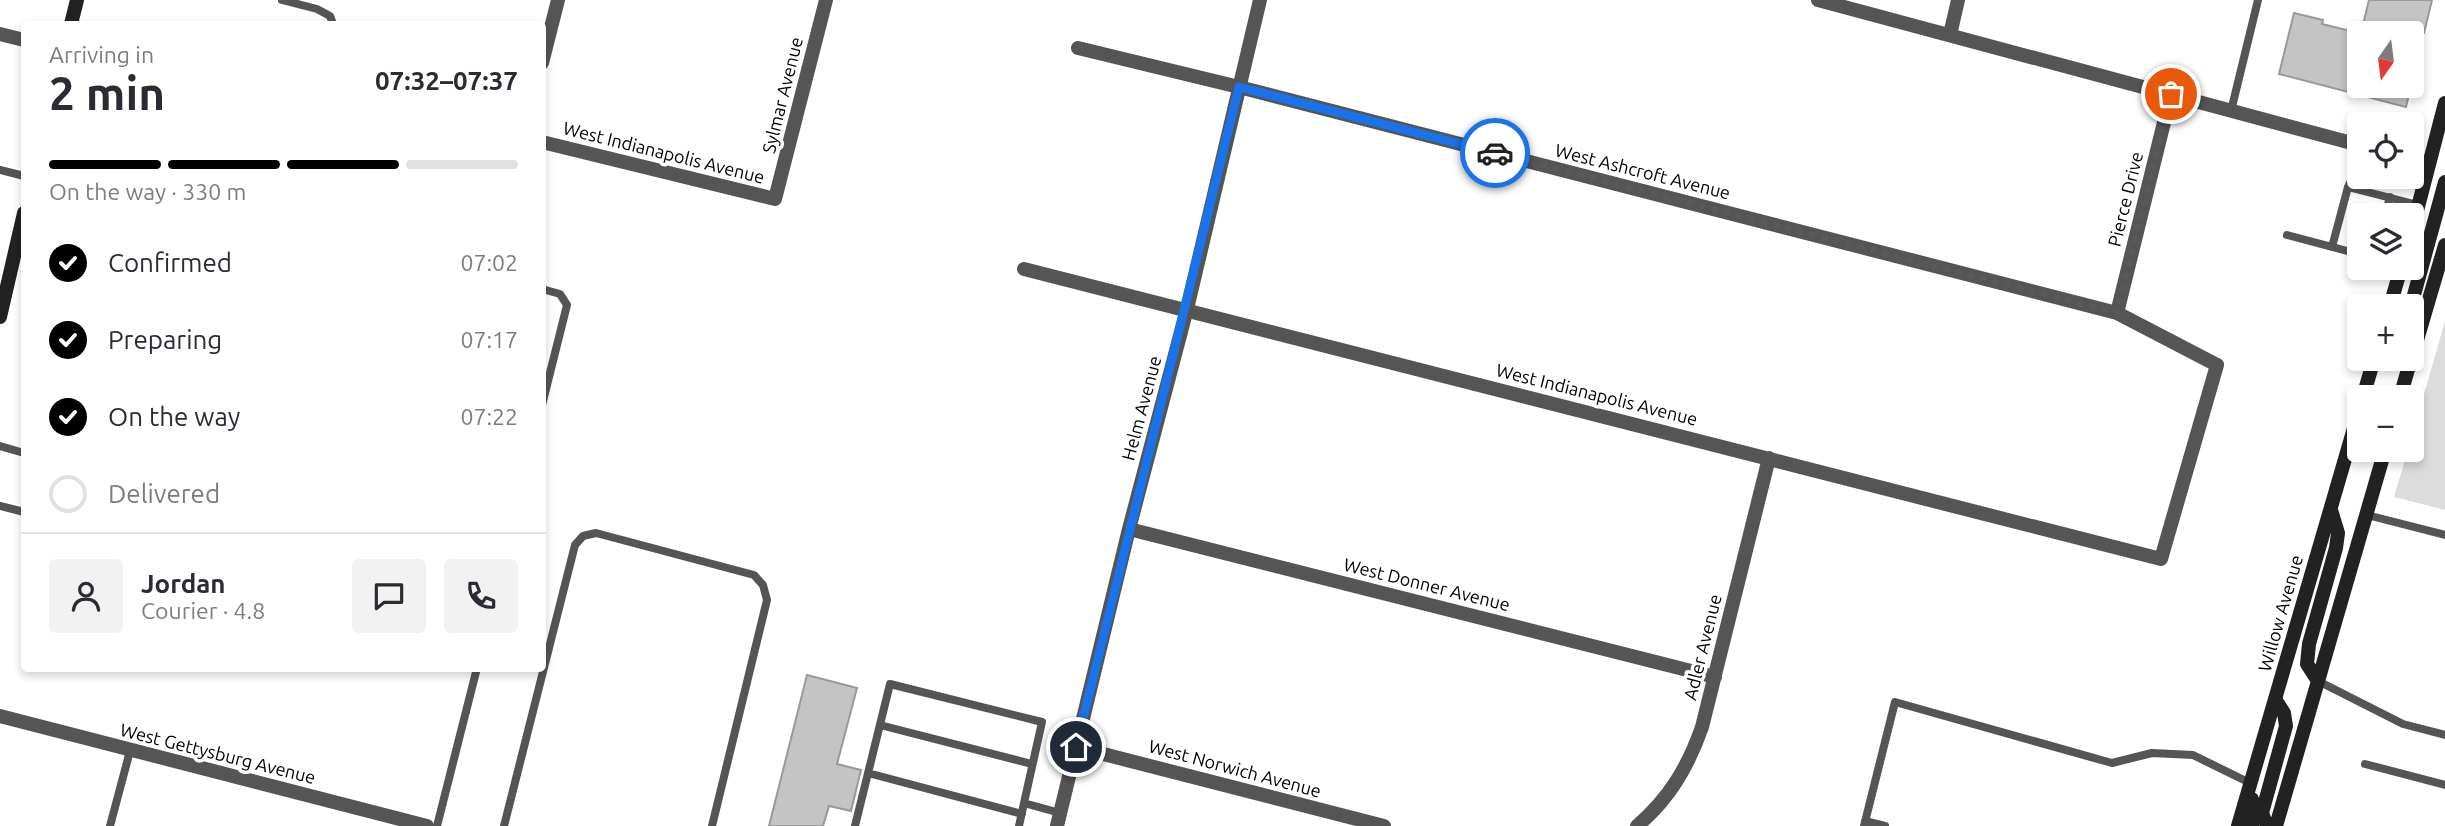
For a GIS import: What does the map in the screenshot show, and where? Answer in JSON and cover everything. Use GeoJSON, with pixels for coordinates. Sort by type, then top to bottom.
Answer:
{"type":"FeatureCollection","features":[{"type":"Feature","properties":{"kind":"main road"},"geometry":{"type":"LineString","coordinates":[[72,21],[77,0]]}},
{"type":"Feature","properties":{"kind":"main road"},"geometry":{"type":"LineString","coordinates":[[2419,203],[2445,103]]}},
{"type":"Feature","properties":{"kind":"main road"},"geometry":{"type":"LineString","coordinates":[[2414,294],[2445,179],[2440,169],[2429,164]]}},
{"type":"Feature","properties":{"kind":"main road"},"geometry":{"type":"LineString","coordinates":[[0,317],[2,298],[21,225]]}},
{"type":"Feature","properties":{"kind":"main road"},"geometry":{"type":"LineString","coordinates":[[2424,314],[2445,246]]}},
{"type":"Feature","properties":{"kind":"main road","name":"Willow Avenue"},"geometry":{"type":"LineString","coordinates":[[2238,826],[2347,452]]}},
{"type":"Feature","properties":{"kind":"main road"},"geometry":{"type":"LineString","coordinates":[[2276,826],[2382,462]]}},
{"type":"Feature","properties":{"kind":"main road"},"geometry":{"type":"LineString","coordinates":[[2318,681],[2306,664],[2309,643],[2336,548],[2338,533],[2330,509]]}},
{"type":"Feature","properties":{"kind":"main road"},"geometry":{"type":"LineString","coordinates":[[2267,826],[2262,813],[2286,726],[2284,713],[2275,699]]}},
{"type":"Feature","properties":{"kind":"main road"},"geometry":{"type":"LineString","coordinates":[[2250,783],[2254,809],[2252,826]]}},
{"type":"Feature","properties":{"kind":"street"},"geometry":{"type":"LineString","coordinates":[[546,47],[558,0]]}},
{"type":"Feature","properties":{"kind":"street","name":"Sylmar Avenue"},"geometry":{"type":"LineString","coordinates":[[775,199],[826,0]]}},
{"type":"Feature","properties":{"kind":"street","name":"Helm Avenue"},"geometry":{"type":"LineString","coordinates":[[1058,819],[1129,529],[1187,309],[1260,0]]}},
{"type":"Feature","properties":{"kind":"street"},"geometry":{"type":"LineString","coordinates":[[1818,0],[2347,142]]}},
{"type":"Feature","properties":{"kind":"street"},"geometry":{"type":"LineString","coordinates":[[1950,35],[1958,0]]}},
{"type":"Feature","properties":{"kind":"street"},"geometry":{"type":"LineString","coordinates":[[0,34],[21,39]]}},
{"type":"Feature","properties":{"kind":"street","name":"West Ashcroft Avenue"},"geometry":{"type":"LineString","coordinates":[[1078,48],[2117,313],[2217,365],[2161,559]]}},
{"type":"Feature","properties":{"kind":"street","name":"Pierce Drive"},"geometry":{"type":"LineString","coordinates":[[2117,313],[2171,94]]}},
{"type":"Feature","properties":{"kind":"street","name":"West Indianapolis Avenue"},"geometry":{"type":"LineString","coordinates":[[546,143],[775,199]]}},
{"type":"Feature","properties":{"kind":"street"},"geometry":{"type":"LineString","coordinates":[[2424,163],[2429,164]]}},
{"type":"Feature","properties":{"kind":"street","name":"West Indianapolis Avenue"},"geometry":{"type":"LineString","coordinates":[[1024,269],[2161,559]]}},
{"type":"Feature","properties":{"kind":"street","name":"Adler Avenue"},"geometry":{"type":"LineString","coordinates":[[1637,826],[1654,812],[1692,756],[1715,677],[1769,458]]}},
{"type":"Feature","properties":{"kind":"street","name":"West Donner Avenue"},"geometry":{"type":"LineString","coordinates":[[1129,529],[1715,677]]}},
{"type":"Feature","properties":{"kind":"street","name":"West Gettysburg Avenue"},"geometry":{"type":"LineString","coordinates":[[0,716],[427,826]]}},
{"type":"Feature","properties":{"kind":"street","name":"West Norwich Avenue"},"geometry":{"type":"LineString","coordinates":[[1076,747],[1384,826]]}},
{"type":"Feature","properties":{"kind":"lane"},"geometry":{"type":"LineString","coordinates":[[282,0],[317,9],[330,16],[332,21]]}},
{"type":"Feature","properties":{"kind":"lane"},"geometry":{"type":"LineString","coordinates":[[2231,111],[2258,0]]}},
{"type":"Feature","properties":{"kind":"lane"},"geometry":{"type":"LineString","coordinates":[[0,170],[21,175]]}},
{"type":"Feature","properties":{"kind":"lane"},"geometry":{"type":"LineString","coordinates":[[2332,247],[2347,189]]}},
{"type":"Feature","properties":{"kind":"lane"},"geometry":{"type":"LineString","coordinates":[[2356,189],[2411,203]]}},
{"type":"Feature","properties":{"kind":"lane"},"geometry":{"type":"LineString","coordinates":[[2388,203],[2390,197]]}},
{"type":"Feature","properties":{"kind":"lane"},"geometry":{"type":"LineString","coordinates":[[2287,235],[2347,251]]}},
{"type":"Feature","properties":{"kind":"lane"},"geometry":{"type":"LineString","coordinates":[[546,290],[560,294],[567,305],[546,389]]}},
{"type":"Feature","properties":{"kind":"lane"},"geometry":{"type":"LineString","coordinates":[[0,446],[21,452]]}},
{"type":"Feature","properties":{"kind":"lane"},"geometry":{"type":"LineString","coordinates":[[0,506],[21,511]]}},
{"type":"Feature","properties":{"kind":"lane"},"geometry":{"type":"LineString","coordinates":[[2367,515],[2445,535]]}},
{"type":"Feature","properties":{"kind":"lane"},"geometry":{"type":"LineString","coordinates":[[546,660],[575,545],[583,536],[596,533],[754,575],[763,585],[767,600],[712,826]]}},
{"type":"Feature","properties":{"kind":"lane"},"geometry":{"type":"LineString","coordinates":[[437,826],[476,672]]}},
{"type":"Feature","properties":{"kind":"lane"},"geometry":{"type":"LineString","coordinates":[[504,826],[543,672]]}},
{"type":"Feature","properties":{"kind":"lane"},"geometry":{"type":"LineString","coordinates":[[2318,681],[2403,724],[2445,735]]}},
{"type":"Feature","properties":{"kind":"lane"},"geometry":{"type":"LineString","coordinates":[[855,826],[890,684],[1042,722],[1019,826]]}},
{"type":"Feature","properties":{"kind":"lane"},"geometry":{"type":"LineString","coordinates":[[1885,826],[1865,823],[1895,702],[2112,763],[2152,752],[2193,755],[2250,783]]}},
{"type":"Feature","properties":{"kind":"lane"},"geometry":{"type":"LineString","coordinates":[[880,724],[1032,764]]}},
{"type":"Feature","properties":{"kind":"lane"},"geometry":{"type":"LineString","coordinates":[[110,826],[130,751]]}},
{"type":"Feature","properties":{"kind":"lane"},"geometry":{"type":"LineString","coordinates":[[2365,764],[2445,785]]}},
{"type":"Feature","properties":{"kind":"lane"},"geometry":{"type":"LineString","coordinates":[[868,773],[1022,814]]}},
{"type":"Feature","properties":{"kind":"lane"},"geometry":{"type":"LineString","coordinates":[[1024,803],[1058,819]]}},
{"type":"Feature","properties":{"kind":"shaded area"},"geometry":{"type":"Polygon","coordinates":[[[2445,321],[2445,510],[2394,497],[2404,462],[2424,462],[2424,394],[2445,321]]]}},
{"type":"Feature","properties":{"kind":"building"},"geometry":{"type":"Polygon","coordinates":[[[2369,0],[2432,0],[2424,33],[2424,21],[2364,21],[2369,0]]]}},
{"type":"Feature","properties":{"kind":"building"},"geometry":{"type":"Polygon","coordinates":[[[2294,13],[2323,20],[2322,24],[2347,30],[2347,92],[2279,74],[2294,13]]]}},
{"type":"Feature","properties":{"kind":"building"},"geometry":{"type":"Polygon","coordinates":[[[2371,98],[2408,98],[2406,107],[2371,98]]]}},
{"type":"Feature","properties":{"kind":"building"},"geometry":{"type":"Polygon","coordinates":[[[807,675],[857,688],[837,764],[861,770],[851,811],[829,806],[823,826],[769,826],[807,675]]]}},
{"type":"Feature","properties":{"kind":"way so far"},"geometry":{"type":"LineString","coordinates":[[1495,153],[2117,313],[2171,94]]}},
{"type":"Feature","properties":{"kind":"route"},"geometry":{"type":"LineString","coordinates":[[1076,747],[1129,529],[1187,309],[1239,87],[1495,153]]}}]}
